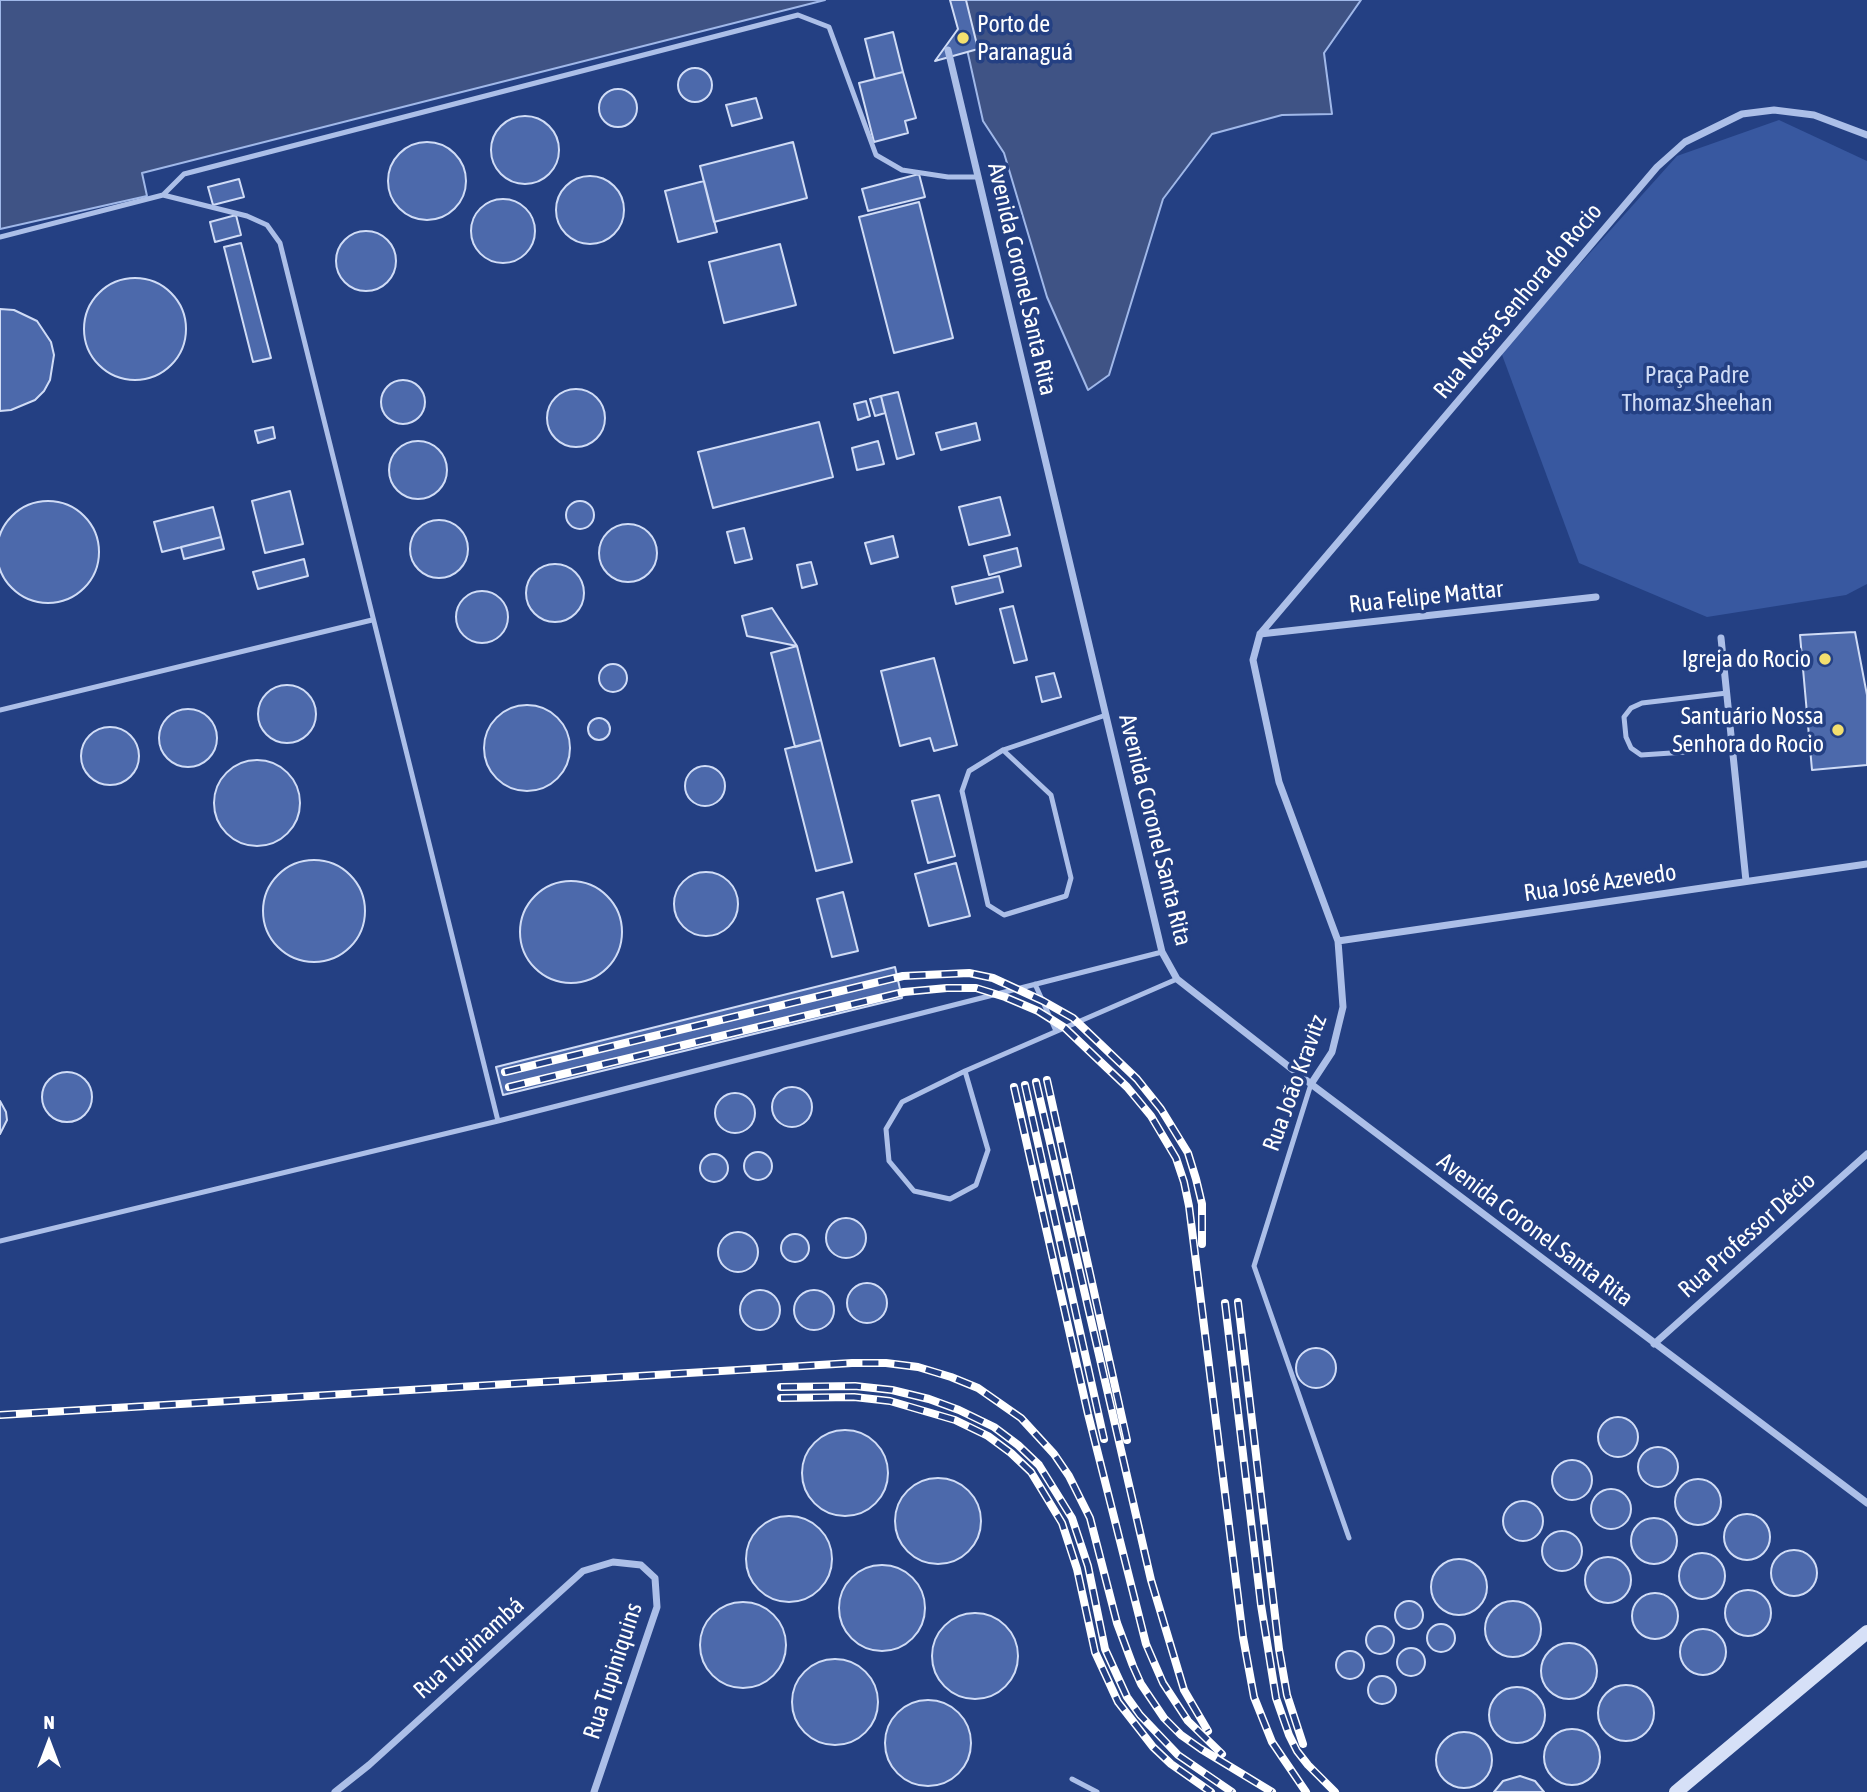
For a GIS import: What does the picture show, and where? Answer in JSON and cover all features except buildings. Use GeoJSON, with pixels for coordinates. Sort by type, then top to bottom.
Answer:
{"type":"FeatureCollection","features":[{"type":"Feature","properties":{"kind":"main road"},"geometry":{"type":"LineString","coordinates":[[1676,1792],[1867,1632]]}},
{"type":"Feature","properties":{"kind":"street","name":"Avenida Coronel Santa Rita"},"geometry":{"type":"LineString","coordinates":[[947,50],[1162,952],[1177,979],[1311,1084],[1867,1503]]}},
{"type":"Feature","properties":{"kind":"street","name":"Rua Nossa Senhora do Rocio"},"geometry":{"type":"LineString","coordinates":[[1260,634],[1657,167],[1685,142],[1742,114],[1774,110],[1814,115],[1867,135]]}},
{"type":"Feature","properties":{"kind":"street","name":"Rua Felipe Mattar"},"geometry":{"type":"LineString","coordinates":[[1260,634],[1596,597]]}},
{"type":"Feature","properties":{"kind":"street","name":"Rua João Kravitz"},"geometry":{"type":"LineString","coordinates":[[1260,634],[1253,660],[1279,782],[1338,941],[1343,1007],[1332,1052],[1311,1084]]}},
{"type":"Feature","properties":{"kind":"street"},"geometry":{"type":"LineString","coordinates":[[1721,638],[1746,881]]}},
{"type":"Feature","properties":{"kind":"street","name":"Rua José Azevedo"},"geometry":{"type":"LineString","coordinates":[[1338,941],[1865,866]]}},
{"type":"Feature","properties":{"kind":"street","name":"Rua Professor Décio"},"geometry":{"type":"LineString","coordinates":[[1654,1344],[1867,1154]]}},
{"type":"Feature","properties":{"kind":"street","name":"Rua Tupinambá"},"geometry":{"type":"LineString","coordinates":[[335,1792],[369,1765],[583,1571],[613,1562],[642,1565]]}},
{"type":"Feature","properties":{"kind":"street","name":"Rua Tupiniquins"},"geometry":{"type":"LineString","coordinates":[[594,1792],[657,1607],[655,1578],[642,1565]]}},
{"type":"Feature","properties":{"kind":"lane"},"geometry":{"type":"LineString","coordinates":[[163,195],[184,174],[798,15],[829,27],[876,155],[902,170],[948,177],[978,177]]}},
{"type":"Feature","properties":{"kind":"lane"},"geometry":{"type":"LineString","coordinates":[[0,237],[163,195],[247,216],[267,225],[280,243],[498,1121]]}},
{"type":"Feature","properties":{"kind":"lane"},"geometry":{"type":"LineString","coordinates":[[0,710],[372,620]]}},
{"type":"Feature","properties":{"kind":"lane"},"geometry":{"type":"LineString","coordinates":[[1727,693],[1642,703],[1631,708],[1623,717],[1631,748],[1642,755],[1732,748]]}},
{"type":"Feature","properties":{"kind":"lane"},"geometry":{"type":"LineString","coordinates":[[1003,750],[1051,795],[1072,878],[1066,896],[1004,915],[988,905],[962,791],[969,771],[1003,750],[1106,715]]}},
{"type":"Feature","properties":{"kind":"lane"},"geometry":{"type":"LineString","coordinates":[[0,1241],[498,1121],[1162,952]]}},
{"type":"Feature","properties":{"kind":"lane"},"geometry":{"type":"LineString","coordinates":[[965,1071],[988,1150],[976,1185],[950,1199],[914,1191],[889,1161],[886,1129],[902,1102],[965,1071],[1177,979]]}},
{"type":"Feature","properties":{"kind":"lane"},"geometry":{"type":"LineString","coordinates":[[1035,984],[1055,1031]]}},
{"type":"Feature","properties":{"kind":"lane","name":"Rua João Kravitz"},"geometry":{"type":"LineString","coordinates":[[1311,1084],[1254,1266],[1349,1538]]}},
{"type":"Feature","properties":{"kind":"lane"},"geometry":{"type":"LineString","coordinates":[[1072,1779],[1097,1792]]}},
{"type":"Feature","properties":{"kind":"green space","name":"Praça Padre Thomaz Sheehan"},"geometry":{"type":"Polygon","coordinates":[[[1779,120],[1867,161],[1867,584],[1846,595],[1707,617],[1579,563],[1501,352],[1677,156],[1779,120]]]}},
{"type":"Feature","properties":{"kind":"shaded area"},"geometry":{"type":"Polygon","coordinates":[[[0,0],[825,0],[142,173],[147,196],[0,229],[0,0]]]}},
{"type":"Feature","properties":{"kind":"shaded area"},"geometry":{"type":"Polygon","coordinates":[[[956,0],[1361,0],[1324,53],[1332,114],[1282,115],[1212,134],[1163,199],[1109,375],[1088,390],[1047,297],[1004,153],[983,121],[956,0]]]}},
{"type":"Feature","properties":{"kind":"railway"},"geometry":{"type":"LineString","coordinates":[[505,1072],[903,976],[969,973],[993,978],[1073,1018],[1137,1079],[1161,1109],[1188,1153],[1196,1179],[1202,1204],[1202,1244]]}},
{"type":"Feature","properties":{"kind":"railway"},"geometry":{"type":"LineString","coordinates":[[509,1087],[904,992],[976,988],[1038,1011],[1065,1028],[1127,1087],[1151,1116],[1176,1158],[1184,1182],[1243,1637],[1254,1697],[1272,1742],[1306,1792]]}},
{"type":"Feature","properties":{"kind":"railway"},"geometry":{"type":"LineString","coordinates":[[1047,1080],[1127,1440]]}},
{"type":"Feature","properties":{"kind":"railway"},"geometry":{"type":"LineString","coordinates":[[1036,1082],[1151,1580],[1184,1690],[1208,1731]]}},
{"type":"Feature","properties":{"kind":"railway"},"geometry":{"type":"LineString","coordinates":[[1025,1085],[1104,1439]]}},
{"type":"Feature","properties":{"kind":"railway"},"geometry":{"type":"LineString","coordinates":[[1014,1087],[1088,1414],[1146,1644],[1163,1683],[1188,1721],[1222,1754]]}},
{"type":"Feature","properties":{"kind":"railway"},"geometry":{"type":"LineString","coordinates":[[1238,1302],[1279,1649],[1287,1695],[1303,1744]]}},
{"type":"Feature","properties":{"kind":"railway"},"geometry":{"type":"LineString","coordinates":[[1225,1303],[1261,1605],[1276,1698],[1297,1751],[1335,1792]]}},
{"type":"Feature","properties":{"kind":"railway"},"geometry":{"type":"LineString","coordinates":[[0,1415],[852,1363],[918,1367],[978,1388],[1021,1418],[1054,1454],[1069,1476],[1090,1518],[1117,1623],[1141,1684],[1164,1718],[1181,1735],[1272,1792]]}},
{"type":"Feature","properties":{"kind":"railway"},"geometry":{"type":"LineString","coordinates":[[781,1387],[855,1386],[892,1390],[929,1399],[994,1427],[1018,1445],[1039,1465],[1072,1518],[1088,1566],[1105,1649],[1127,1697],[1140,1715],[1178,1755],[1232,1792]]}},
{"type":"Feature","properties":{"kind":"railway"},"geometry":{"type":"LineString","coordinates":[[781,1398],[854,1397],[890,1401],[955,1420],[988,1436],[1011,1453],[1031,1472],[1062,1523],[1077,1569],[1095,1652],[1118,1702],[1153,1747],[1171,1764],[1211,1792]]}},
{"type":"Feature","properties":{"kind":"place","name":"Porto de Paranaguá"},"geometry":{"type":"Point","coordinates":[963,38]}},
{"type":"Feature","properties":{"kind":"place","name":"Igreja do Rocio"},"geometry":{"type":"Point","coordinates":[1825,659]}},
{"type":"Feature","properties":{"kind":"place","name":"Santuário Nossa Senhora do Rocio"},"geometry":{"type":"Point","coordinates":[1838,730]}}]}
